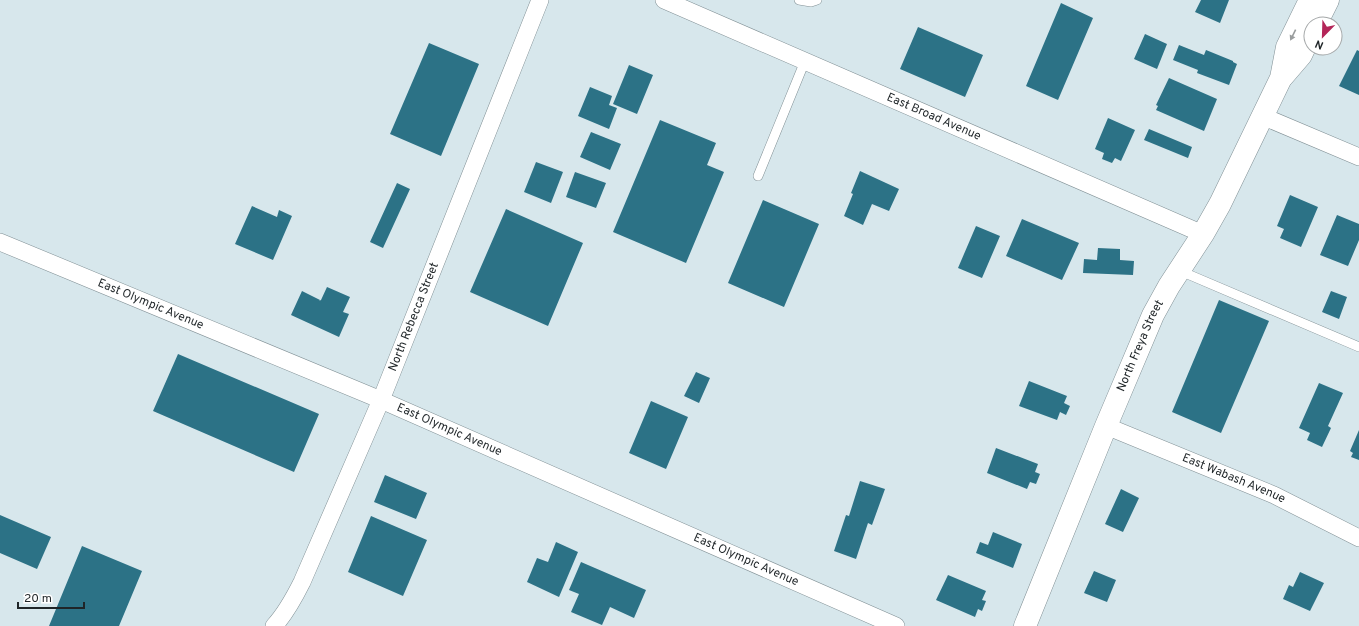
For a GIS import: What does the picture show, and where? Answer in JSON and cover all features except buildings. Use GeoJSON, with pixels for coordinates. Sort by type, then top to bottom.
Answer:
{"type":"FeatureCollection","features":[{"type":"Feature","properties":{"kind":"street","name":"North Rebecca Street"},"geometry":{"type":"LineString","coordinates":[[274,626],[294,600],[381,400],[540,0]]}},
{"type":"Feature","properties":{"kind":"street","name":"East Broad Avenue"},"geometry":{"type":"LineString","coordinates":[[664,0],[1203,234]]}},
{"type":"Feature","properties":{"kind":"street","name":"North Freya Street"},"geometry":{"type":"LineString","coordinates":[[1281,78],[1287,47],[1310,0]]}},
{"type":"Feature","properties":{"kind":"street"},"geometry":{"type":"LineString","coordinates":[[1320,16],[1328,0]]}},
{"type":"Feature","properties":{"kind":"street","name":"North Freya Street"},"geometry":{"type":"LineString","coordinates":[[1025,626],[1106,426],[1153,315],[1178,270],[1203,234],[1220,204],[1281,78],[1303,51]]}},
{"type":"Feature","properties":{"kind":"street"},"geometry":{"type":"LineString","coordinates":[[1262,116],[1359,158]]}},
{"type":"Feature","properties":{"kind":"street","name":"East Olympic Avenue"},"geometry":{"type":"LineString","coordinates":[[0,242],[381,400],[896,626]]}},
{"type":"Feature","properties":{"kind":"street","name":"East Wabash Avenue"},"geometry":{"type":"LineString","coordinates":[[1106,426],[1274,495],[1359,538]]}},
{"type":"Feature","properties":{"kind":"lane"},"geometry":{"type":"LineString","coordinates":[[799,0],[811,2],[817,0]]}},
{"type":"Feature","properties":{"kind":"lane"},"geometry":{"type":"LineString","coordinates":[[758,176],[805,61]]}},
{"type":"Feature","properties":{"kind":"lane"},"geometry":{"type":"LineString","coordinates":[[1178,270],[1359,347]]}}]}
